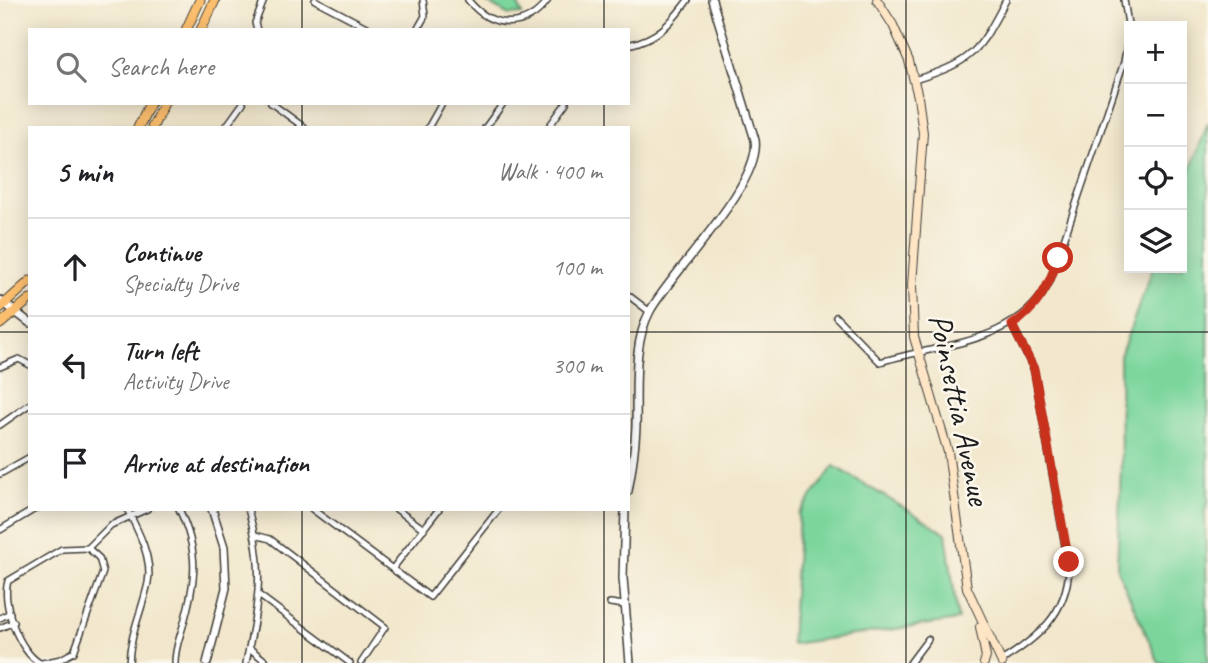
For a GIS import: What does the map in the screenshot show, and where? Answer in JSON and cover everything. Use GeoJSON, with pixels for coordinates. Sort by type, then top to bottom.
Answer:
{"type":"FeatureCollection","features":[{"type":"Feature","properties":{"kind":"main road"},"geometry":{"type":"LineString","coordinates":[[187,28],[200,0]]}},
{"type":"Feature","properties":{"kind":"main road"},"geometry":{"type":"LineString","coordinates":[[202,28],[215,0]]}},
{"type":"Feature","properties":{"kind":"main road","name":"Poinsettia Avenue"},"geometry":{"type":"LineString","coordinates":[[877,0],[893,25],[914,80],[923,133],[912,285],[917,351],[948,452],[967,588],[1001,662]]}},
{"type":"Feature","properties":{"kind":"main road"},"geometry":{"type":"LineString","coordinates":[[139,126],[149,105]]}},
{"type":"Feature","properties":{"kind":"main road"},"geometry":{"type":"LineString","coordinates":[[153,126],[163,105]]}},
{"type":"Feature","properties":{"kind":"main road"},"geometry":{"type":"LineString","coordinates":[[1,304],[28,283]]}},
{"type":"Feature","properties":{"kind":"main road"},"geometry":{"type":"LineString","coordinates":[[0,324],[28,301]]}},
{"type":"Feature","properties":{"kind":"main road"},"geometry":{"type":"LineString","coordinates":[[980,621],[986,657],[983,663],[1001,662]]}},
{"type":"Feature","properties":{"kind":"street"},"geometry":{"type":"LineString","coordinates":[[256,28],[255,23],[264,0]]}},
{"type":"Feature","properties":{"kind":"street"},"geometry":{"type":"LineString","coordinates":[[315,0],[368,28]]}},
{"type":"Feature","properties":{"kind":"street"},"geometry":{"type":"LineString","coordinates":[[418,28],[425,16],[423,0]]}},
{"type":"Feature","properties":{"kind":"street"},"geometry":{"type":"LineString","coordinates":[[468,0],[495,19],[513,23],[534,17],[548,0]]}},
{"type":"Feature","properties":{"kind":"street"},"geometry":{"type":"LineString","coordinates":[[630,44],[650,40],[666,29],[688,0]]}},
{"type":"Feature","properties":{"kind":"street"},"geometry":{"type":"LineString","coordinates":[[630,479],[635,449],[638,353],[650,312],[731,202],[755,155],[755,141],[712,0]]}},
{"type":"Feature","properties":{"kind":"street"},"geometry":{"type":"LineString","coordinates":[[914,80],[947,70],[974,54],[984,43],[1006,0]]}},
{"type":"Feature","properties":{"kind":"street"},"geometry":{"type":"LineString","coordinates":[[1124,0],[1127,21]]}},
{"type":"Feature","properties":{"kind":"street"},"geometry":{"type":"LineString","coordinates":[[836,317],[880,362],[990,334],[1012,325],[1035,306],[1051,281],[1124,62]]}},
{"type":"Feature","properties":{"kind":"street"},"geometry":{"type":"LineString","coordinates":[[226,126],[242,105]]}},
{"type":"Feature","properties":{"kind":"street"},"geometry":{"type":"LineString","coordinates":[[274,105],[303,126]]}},
{"type":"Feature","properties":{"kind":"street"},"geometry":{"type":"LineString","coordinates":[[429,126],[441,105]]}},
{"type":"Feature","properties":{"kind":"street"},"geometry":{"type":"LineString","coordinates":[[486,126],[502,105]]}},
{"type":"Feature","properties":{"kind":"street"},"geometry":{"type":"LineString","coordinates":[[549,126],[565,105]]}},
{"type":"Feature","properties":{"kind":"street"},"geometry":{"type":"LineString","coordinates":[[295,126],[298,122]]}},
{"type":"Feature","properties":{"kind":"street"},"geometry":{"type":"LineString","coordinates":[[630,297],[650,312]]}},
{"type":"Feature","properties":{"kind":"street"},"geometry":{"type":"LineString","coordinates":[[1,304],[28,322]]}},
{"type":"Feature","properties":{"kind":"street"},"geometry":{"type":"LineString","coordinates":[[15,313],[28,326]]}},
{"type":"Feature","properties":{"kind":"street"},"geometry":{"type":"LineString","coordinates":[[1001,662],[1035,640],[1049,625],[1067,595],[1069,568],[1034,369],[1012,325]]}},
{"type":"Feature","properties":{"kind":"street"},"geometry":{"type":"LineString","coordinates":[[0,367],[19,359],[28,364]]}},
{"type":"Feature","properties":{"kind":"street"},"geometry":{"type":"LineString","coordinates":[[0,425],[28,405]]}},
{"type":"Feature","properties":{"kind":"street"},"geometry":{"type":"LineString","coordinates":[[0,474],[28,458]]}},
{"type":"Feature","properties":{"kind":"street"},"geometry":{"type":"LineString","coordinates":[[0,530],[32,511]]}},
{"type":"Feature","properties":{"kind":"street"},"geometry":{"type":"LineString","coordinates":[[128,511],[147,561],[149,581],[134,623],[130,663]]}},
{"type":"Feature","properties":{"kind":"street"},"geometry":{"type":"LineString","coordinates":[[88,548],[106,528],[144,511]]}},
{"type":"Feature","properties":{"kind":"street"},"geometry":{"type":"LineString","coordinates":[[175,663],[175,646],[194,580],[195,558],[193,541],[180,511]]}},
{"type":"Feature","properties":{"kind":"street"},"geometry":{"type":"LineString","coordinates":[[207,663],[226,588],[225,547],[213,511]]}},
{"type":"Feature","properties":{"kind":"street"},"geometry":{"type":"LineString","coordinates":[[246,663],[260,596],[261,567],[249,511]]}},
{"type":"Feature","properties":{"kind":"street"},"geometry":{"type":"LineString","coordinates":[[316,511],[430,597],[497,511]]}},
{"type":"Feature","properties":{"kind":"street"},"geometry":{"type":"LineString","coordinates":[[399,511],[424,529]]}},
{"type":"Feature","properties":{"kind":"street"},"geometry":{"type":"LineString","coordinates":[[393,568],[438,511]]}},
{"type":"Feature","properties":{"kind":"street"},"geometry":{"type":"LineString","coordinates":[[625,511],[624,606],[630,663]]}},
{"type":"Feature","properties":{"kind":"street"},"geometry":{"type":"LineString","coordinates":[[256,535],[270,539],[384,627],[361,663]]}},
{"type":"Feature","properties":{"kind":"street"},"geometry":{"type":"LineString","coordinates":[[88,548],[99,558],[103,572],[74,652],[61,659],[41,663],[32,659],[10,614],[8,581],[62,549],[88,548]]}},
{"type":"Feature","properties":{"kind":"street"},"geometry":{"type":"LineString","coordinates":[[260,596],[350,663]]}},
{"type":"Feature","properties":{"kind":"street"},"geometry":{"type":"LineString","coordinates":[[610,603],[624,606]]}},
{"type":"Feature","properties":{"kind":"street"},"geometry":{"type":"LineString","coordinates":[[0,618],[10,614]]}},
{"type":"Feature","properties":{"kind":"street"},"geometry":{"type":"LineString","coordinates":[[0,628],[14,622]]}},
{"type":"Feature","properties":{"kind":"street"},"geometry":{"type":"LineString","coordinates":[[910,663],[928,639]]}},
{"type":"Feature","properties":{"kind":"street"},"geometry":{"type":"LineString","coordinates":[[249,648],[268,663]]}},
{"type":"Feature","properties":{"kind":"green space"},"geometry":{"type":"Polygon","coordinates":[[[482,0],[516,0],[522,14],[509,15],[482,0]]]}},
{"type":"Feature","properties":{"kind":"green space"},"geometry":{"type":"Polygon","coordinates":[[[1208,123],[1208,503],[1205,511],[1208,663],[1159,663],[1117,569],[1121,466],[1120,356],[1151,273],[1187,273],[1187,179],[1208,123]]]}},
{"type":"Feature","properties":{"kind":"green space"},"geometry":{"type":"Polygon","coordinates":[[[834,466],[946,533],[958,620],[791,644],[799,514],[834,466]]]}},
{"type":"Feature","properties":{"kind":"route"},"geometry":{"type":"LineString","coordinates":[[1058,258],[1044,294],[1035,306],[1012,325],[1034,369],[1069,562]]}}]}
